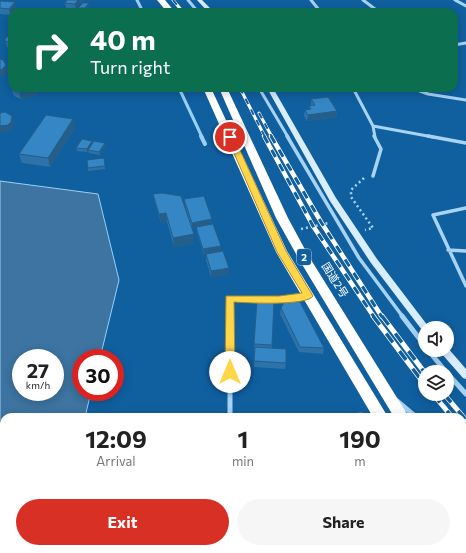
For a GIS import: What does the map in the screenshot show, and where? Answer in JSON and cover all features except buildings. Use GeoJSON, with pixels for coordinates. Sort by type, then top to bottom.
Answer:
{"type":"FeatureCollection","features":[{"type":"Feature","properties":{"kind":"highway"},"geometry":{"type":"LineString","coordinates":[[161,0],[168,8]]}},
{"type":"Feature","properties":{"kind":"highway","name":"2"},"geometry":{"type":"LineString","coordinates":[[209,92],[282,252],[379,413]]}},
{"type":"Feature","properties":{"kind":"highway","name":"国道2号"},"geometry":{"type":"LineString","coordinates":[[225,92],[289,231],[304,258],[400,413]]}},
{"type":"Feature","properties":{"kind":"street"},"geometry":{"type":"LineString","coordinates":[[188,0],[195,8]]}},
{"type":"Feature","properties":{"kind":"street"},"geometry":{"type":"LineString","coordinates":[[199,0],[206,8]]}},
{"type":"Feature","properties":{"kind":"street"},"geometry":{"type":"LineString","coordinates":[[311,0],[317,8]]}},
{"type":"Feature","properties":{"kind":"street"},"geometry":{"type":"LineString","coordinates":[[363,0],[373,8]]}},
{"type":"Feature","properties":{"kind":"street"},"geometry":{"type":"LineString","coordinates":[[455,0],[466,6]]}},
{"type":"Feature","properties":{"kind":"street"},"geometry":{"type":"LineString","coordinates":[[261,92],[359,258],[418,337]]}},
{"type":"Feature","properties":{"kind":"street"},"geometry":{"type":"LineString","coordinates":[[272,92],[333,199],[354,232],[420,321]]}},
{"type":"Feature","properties":{"kind":"street"},"geometry":{"type":"LineString","coordinates":[[355,92],[373,126],[373,134],[381,149],[373,176]]}},
{"type":"Feature","properties":{"kind":"street"},"geometry":{"type":"LineString","coordinates":[[420,92],[466,100]]}},
{"type":"Feature","properties":{"kind":"street"},"geometry":{"type":"LineString","coordinates":[[373,126],[466,143]]}},
{"type":"Feature","properties":{"kind":"street"},"geometry":{"type":"LineString","coordinates":[[466,208],[433,215],[466,286]]}},
{"type":"Feature","properties":{"kind":"street"},"geometry":{"type":"LineString","coordinates":[[448,250],[466,252]]}},
{"type":"Feature","properties":{"kind":"street"},"geometry":{"type":"LineString","coordinates":[[230,413],[230,298],[279,300],[308,296]]}},
{"type":"Feature","properties":{"kind":"street"},"geometry":{"type":"LineString","coordinates":[[434,357],[441,365]]}},
{"type":"Feature","properties":{"kind":"street"},"geometry":{"type":"LineString","coordinates":[[450,357],[466,375]]}},
{"type":"Feature","properties":{"kind":"street"},"geometry":{"type":"LineString","coordinates":[[454,380],[466,394]]}},
{"type":"Feature","properties":{"kind":"street"},"geometry":{"type":"LineString","coordinates":[[389,394],[411,413]]}},
{"type":"Feature","properties":{"kind":"path"},"geometry":{"type":"LineString","coordinates":[[354,232],[373,228],[351,197],[351,190],[364,178],[373,176]]}},
{"type":"Feature","properties":{"kind":"path"},"geometry":{"type":"LineString","coordinates":[[289,231],[336,221]]}},
{"type":"Feature","properties":{"kind":"water"},"geometry":{"type":"Polygon","coordinates":[[[0,181],[98,194],[119,280],[102,349],[72,349],[72,401],[89,401],[86,413],[0,413],[0,181]]]}},
{"type":"Feature","properties":{"kind":"waterway"},"geometry":{"type":"LineString","coordinates":[[137,0],[141,8]]}},
{"type":"Feature","properties":{"kind":"waterway"},"geometry":{"type":"LineString","coordinates":[[181,92],[202,137]]}},
{"type":"Feature","properties":{"kind":"waterway"},"geometry":{"type":"LineString","coordinates":[[201,136],[205,144]]}},
{"type":"Feature","properties":{"kind":"railway"},"geometry":{"type":"LineString","coordinates":[[173,0],[180,8]]}},
{"type":"Feature","properties":{"kind":"railway"},"geometry":{"type":"LineString","coordinates":[[242,92],[265,137]]}},
{"type":"Feature","properties":{"kind":"railway"},"geometry":{"type":"LineString","coordinates":[[259,113],[272,137]]}},
{"type":"Feature","properties":{"kind":"railway"},"geometry":{"type":"LineString","coordinates":[[264,136],[313,226],[374,317]]}},
{"type":"Feature","properties":{"kind":"railway"},"geometry":{"type":"LineString","coordinates":[[271,136],[321,222],[382,317]]}},
{"type":"Feature","properties":{"kind":"railway"},"geometry":{"type":"LineString","coordinates":[[373,316],[418,376]]}},
{"type":"Feature","properties":{"kind":"railway"},"geometry":{"type":"LineString","coordinates":[[382,316],[419,365]]}},
{"type":"Feature","properties":{"kind":"railway"},"geometry":{"type":"LineString","coordinates":[[439,401],[449,413]]}},
{"type":"Feature","properties":{"kind":"railway"},"geometry":{"type":"LineString","coordinates":[[450,401],[460,413]]}},
{"type":"Feature","properties":{"kind":"route"},"geometry":{"type":"LineString","coordinates":[[230,137],[282,252],[308,296],[279,300],[230,298],[230,372]]}}]}
